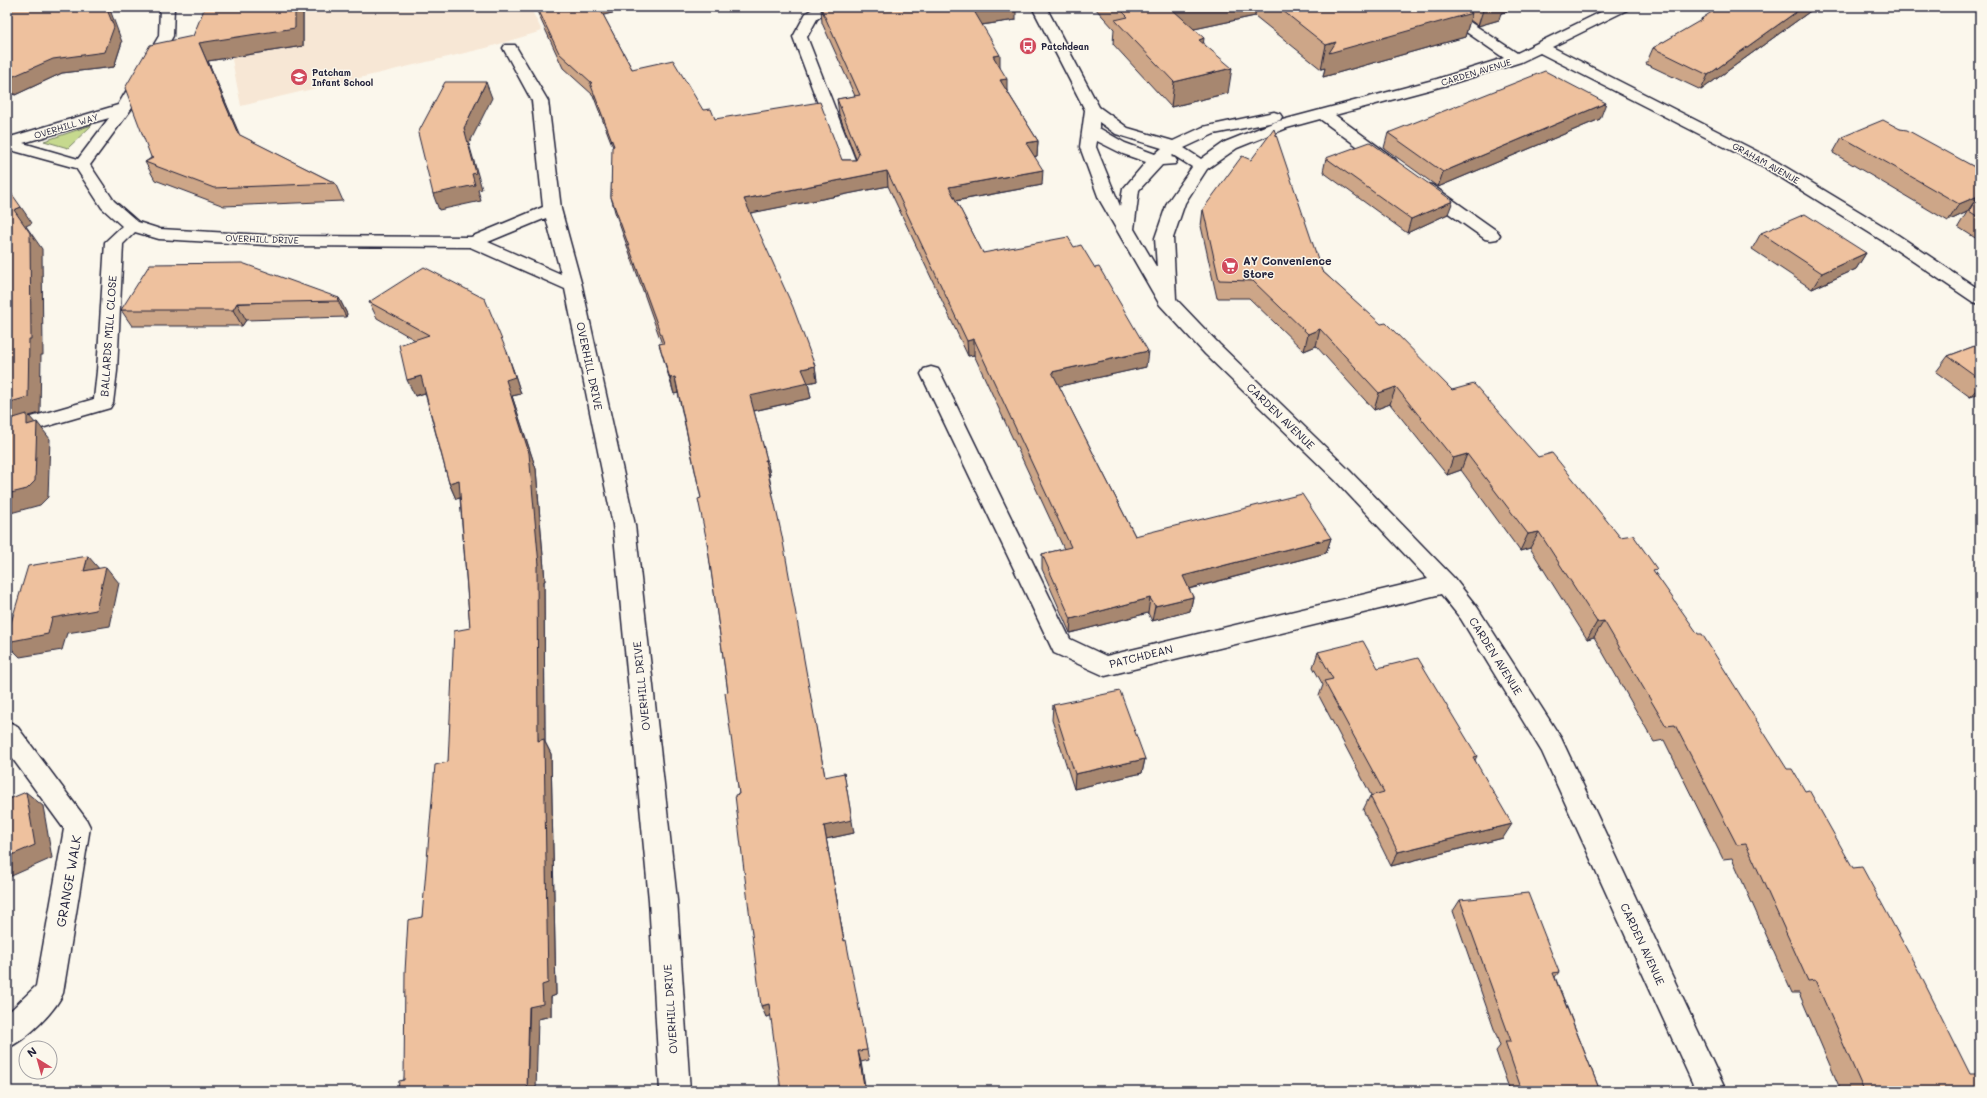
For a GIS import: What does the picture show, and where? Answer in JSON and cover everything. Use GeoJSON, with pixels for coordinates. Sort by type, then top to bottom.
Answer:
{"type":"FeatureCollection","features":[{"type":"Feature","properties":{"kind":"street"},"geometry":{"type":"LineString","coordinates":[[7,143],[82,165],[124,108],[166,36],[167,7]]}},
{"type":"Feature","properties":{"kind":"street"},"geometry":{"type":"LineString","coordinates":[[826,7],[811,16],[800,37],[851,170]]}},
{"type":"Feature","properties":{"kind":"street"},"geometry":{"type":"LineString","coordinates":[[1039,7],[1093,110],[1122,131],[1173,147],[1201,166]]}},
{"type":"Feature","properties":{"kind":"street"},"geometry":{"type":"LineString","coordinates":[[1437,7],[1516,59]]}},
{"type":"Feature","properties":{"kind":"street","name":"CARDEN AVENUE"},"geometry":{"type":"LineString","coordinates":[[1167,301],[1164,238],[1176,203],[1201,166],[1231,145],[1281,125],[1321,113],[1442,82],[1516,59],[1622,7]]}},
{"type":"Feature","properties":{"kind":"street","name":"OVERHILL DRIVE"},"geometry":{"type":"LineString","coordinates":[[510,48],[540,101],[552,209],[573,286],[624,525],[663,900],[675,1091]]}},
{"type":"Feature","properties":{"kind":"street","name":"GRAHAM AVENUE"},"geometry":{"type":"LineString","coordinates":[[1540,48],[1768,163],[1892,239],[1980,298]]}},
{"type":"Feature","properties":{"kind":"street","name":"OVERHILL WAY"},"geometry":{"type":"LineString","coordinates":[[7,143],[124,108]]}},
{"type":"Feature","properties":{"kind":"street"},"geometry":{"type":"LineString","coordinates":[[1093,110],[1092,131],[1088,147],[1107,199],[1125,229]]}},
{"type":"Feature","properties":{"kind":"street"},"geometry":{"type":"LineString","coordinates":[[1321,113],[1491,235]]}},
{"type":"Feature","properties":{"kind":"street","name":"CARDEN AVENUE"},"geometry":{"type":"LineString","coordinates":[[1321,113],[1277,117],[1209,130],[1173,147],[1157,160],[1131,189],[1125,229],[1167,301],[1212,349],[1342,475],[1446,584],[1469,613],[1552,746],[1711,1091]]}},
{"type":"Feature","properties":{"kind":"street"},"geometry":{"type":"LineString","coordinates":[[1092,131],[1125,151],[1157,160],[1201,166]]}},
{"type":"Feature","properties":{"kind":"street","name":"OVERHILL DRIVE"},"geometry":{"type":"LineString","coordinates":[[82,165],[108,204],[132,226],[159,234],[282,241],[473,242],[552,209]]}},
{"type":"Feature","properties":{"kind":"street","name":"BALLARDS MILL CLOSE"},"geometry":{"type":"LineString","coordinates":[[7,431],[103,403],[107,371],[114,242],[132,226]]}},
{"type":"Feature","properties":{"kind":"street","name":"OVERHILL DRIVE"},"geometry":{"type":"LineString","coordinates":[[473,242],[573,286]]}},
{"type":"Feature","properties":{"kind":"street","name":"PATCHDEAN"},"geometry":{"type":"LineString","coordinates":[[931,374],[1062,646],[1105,666],[1446,584]]}},
{"type":"Feature","properties":{"kind":"street","name":"GRANGE WALK"},"geometry":{"type":"LineString","coordinates":[[7,732],[77,827],[49,993],[7,1034]]}},
{"type":"Feature","properties":{"kind":"shaded area","name":"Patcham Infant School"},"geometry":{"type":"Polygon","coordinates":[[[214,7],[530,7],[542,31],[486,48],[241,106],[229,44],[214,7]]]}},
{"type":"Feature","properties":{"kind":"green space"},"geometry":{"type":"Polygon","coordinates":[[[92,125],[68,148],[44,141],[92,125]]]}},
{"type":"Feature","properties":{"kind":"building"},"geometry":{"type":"Polygon","coordinates":[[[7,7],[106,7],[114,27],[105,52],[53,59],[7,79],[7,7]]]}},
{"type":"Feature","properties":{"kind":"building"},"geometry":{"type":"Polygon","coordinates":[[[205,7],[295,7],[295,28],[199,43],[238,134],[335,183],[214,188],[145,162],[153,158],[151,157],[125,88],[150,45],[193,36],[205,7]]]}},
{"type":"Feature","properties":{"kind":"building"},"geometry":{"type":"Polygon","coordinates":[[[537,7],[599,7],[632,69],[673,60],[703,110],[711,109],[715,119],[820,102],[842,160],[856,160],[859,154],[837,99],[860,95],[821,8],[1003,7],[974,11],[1000,55],[993,56],[1007,79],[1000,80],[1038,141],[1026,143],[1043,170],[949,187],[983,253],[1068,237],[1074,247],[1081,245],[1095,268],[1099,267],[1148,351],[1052,372],[1135,536],[1302,494],[1331,538],[1183,576],[1193,597],[1155,606],[1150,598],[1071,619],[1042,554],[1071,547],[974,339],[967,341],[887,171],[744,199],[793,307],[815,366],[802,369],[808,383],[750,396],[767,460],[765,460],[782,536],[825,777],[844,773],[852,820],[824,826],[844,941],[846,940],[867,1050],[858,1051],[865,1091],[781,1091],[769,1004],[761,1006],[735,795],[739,794],[725,693],[728,692],[707,542],[698,499],[701,498],[675,377],[670,378],[659,344],[664,343],[611,197],[612,147],[614,146],[590,83],[592,83],[559,53],[537,7]]]}},
{"type":"Feature","properties":{"kind":"building"},"geometry":{"type":"Polygon","coordinates":[[[1118,7],[1185,7],[1173,10],[1204,38],[1199,40],[1232,68],[1174,82],[1115,20],[1128,17],[1118,7]]]}},
{"type":"Feature","properties":{"kind":"building"},"geometry":{"type":"Polygon","coordinates":[[[1278,7],[1466,7],[1464,8],[1472,13],[1329,53],[1336,42],[1326,45],[1278,7]]]}},
{"type":"Feature","properties":{"kind":"building"},"geometry":{"type":"Polygon","coordinates":[[[1719,7],[1803,7],[1708,75],[1653,48],[1703,19],[1701,19],[1719,7]]]}},
{"type":"Feature","properties":{"kind":"building"},"geometry":{"type":"Polygon","coordinates":[[[1545,71],[1606,103],[1443,172],[1388,133],[1545,71]]]}},
{"type":"Feature","properties":{"kind":"building"},"geometry":{"type":"Polygon","coordinates":[[[445,82],[486,82],[464,128],[476,173],[472,174],[475,185],[433,194],[418,133],[445,82]]]}},
{"type":"Feature","properties":{"kind":"building"},"geometry":{"type":"Polygon","coordinates":[[[1883,120],[1900,129],[1907,130],[1980,170],[1980,218],[1969,211],[1978,196],[1959,204],[1842,137],[1883,120]]]}},
{"type":"Feature","properties":{"kind":"building"},"geometry":{"type":"Polygon","coordinates":[[[1274,129],[1322,271],[1381,324],[1386,323],[1452,390],[1474,384],[1538,457],[1552,453],[1620,537],[1633,535],[1657,569],[1653,570],[1698,634],[1702,634],[1787,769],[1792,769],[1805,791],[1809,790],[1853,868],[1862,867],[1919,972],[1970,1074],[1980,1074],[1980,1091],[1864,1091],[1815,980],[1808,981],[1746,844],[1737,845],[1675,725],[1666,726],[1604,621],[1597,622],[1539,532],[1528,534],[1467,454],[1453,458],[1396,387],[1379,393],[1320,329],[1308,334],[1253,281],[1219,280],[1203,209],[1242,156],[1251,160],[1274,129]]]}},
{"type":"Feature","properties":{"kind":"building"},"geometry":{"type":"Polygon","coordinates":[[[1370,142],[1453,201],[1411,219],[1326,158],[1370,142]]]}},
{"type":"Feature","properties":{"kind":"building"},"geometry":{"type":"Polygon","coordinates":[[[7,187],[21,207],[14,210],[30,233],[31,339],[29,339],[28,397],[7,403],[7,187]]]}},
{"type":"Feature","properties":{"kind":"building"},"geometry":{"type":"Polygon","coordinates":[[[1805,214],[1866,253],[1822,273],[1761,233],[1805,214]]]}},
{"type":"Feature","properties":{"kind":"building"},"geometry":{"type":"Polygon","coordinates":[[[242,263],[339,298],[338,301],[237,303],[233,310],[121,310],[150,264],[242,263]]]}},
{"type":"Feature","properties":{"kind":"building"},"geometry":{"type":"Polygon","coordinates":[[[424,267],[485,299],[507,352],[515,377],[506,380],[529,453],[539,565],[537,566],[538,741],[544,739],[548,983],[542,985],[543,1004],[529,1007],[527,1091],[398,1091],[399,1081],[404,1080],[405,972],[408,920],[422,917],[435,765],[448,762],[454,631],[470,628],[459,480],[449,483],[421,376],[407,380],[399,345],[429,335],[369,302],[424,267]]]}},
{"type":"Feature","properties":{"kind":"building"},"geometry":{"type":"Polygon","coordinates":[[[1980,344],[1980,379],[1948,356],[1980,344]]]}},
{"type":"Feature","properties":{"kind":"building"},"geometry":{"type":"Polygon","coordinates":[[[27,414],[27,425],[37,422],[35,481],[27,489],[7,494],[7,420],[27,414]]]}},
{"type":"Feature","properties":{"kind":"building"},"geometry":{"type":"Polygon","coordinates":[[[88,556],[84,571],[106,567],[96,610],[52,618],[48,634],[7,642],[7,636],[28,566],[88,556]]]}},
{"type":"Feature","properties":{"kind":"building"},"geometry":{"type":"Polygon","coordinates":[[[1363,641],[1378,668],[1418,658],[1477,756],[1473,757],[1512,824],[1398,852],[1370,796],[1384,792],[1324,681],[1333,679],[1318,652],[1363,641]]]}},
{"type":"Feature","properties":{"kind":"building"},"geometry":{"type":"Polygon","coordinates":[[[1120,691],[1145,759],[1075,774],[1053,705],[1120,691]]]}},
{"type":"Feature","properties":{"kind":"building"},"geometry":{"type":"Polygon","coordinates":[[[26,792],[35,845],[7,857],[7,800],[26,792]]]}},
{"type":"Feature","properties":{"kind":"building"},"geometry":{"type":"Polygon","coordinates":[[[1528,893],[1559,972],[1553,973],[1600,1091],[1522,1091],[1505,1041],[1511,1041],[1460,900],[1528,893]]]}},
{"type":"Feature","properties":{"kind":"place","name":"Patchdean"},"geometry":{"type":"Point","coordinates":[1028,46]}},
{"type":"Feature","properties":{"kind":"place","name":"Patcham Infant School"},"geometry":{"type":"Point","coordinates":[299,77]}},
{"type":"Feature","properties":{"kind":"place","name":"AY Convenience Store"},"geometry":{"type":"Point","coordinates":[1230,266]}}]}
